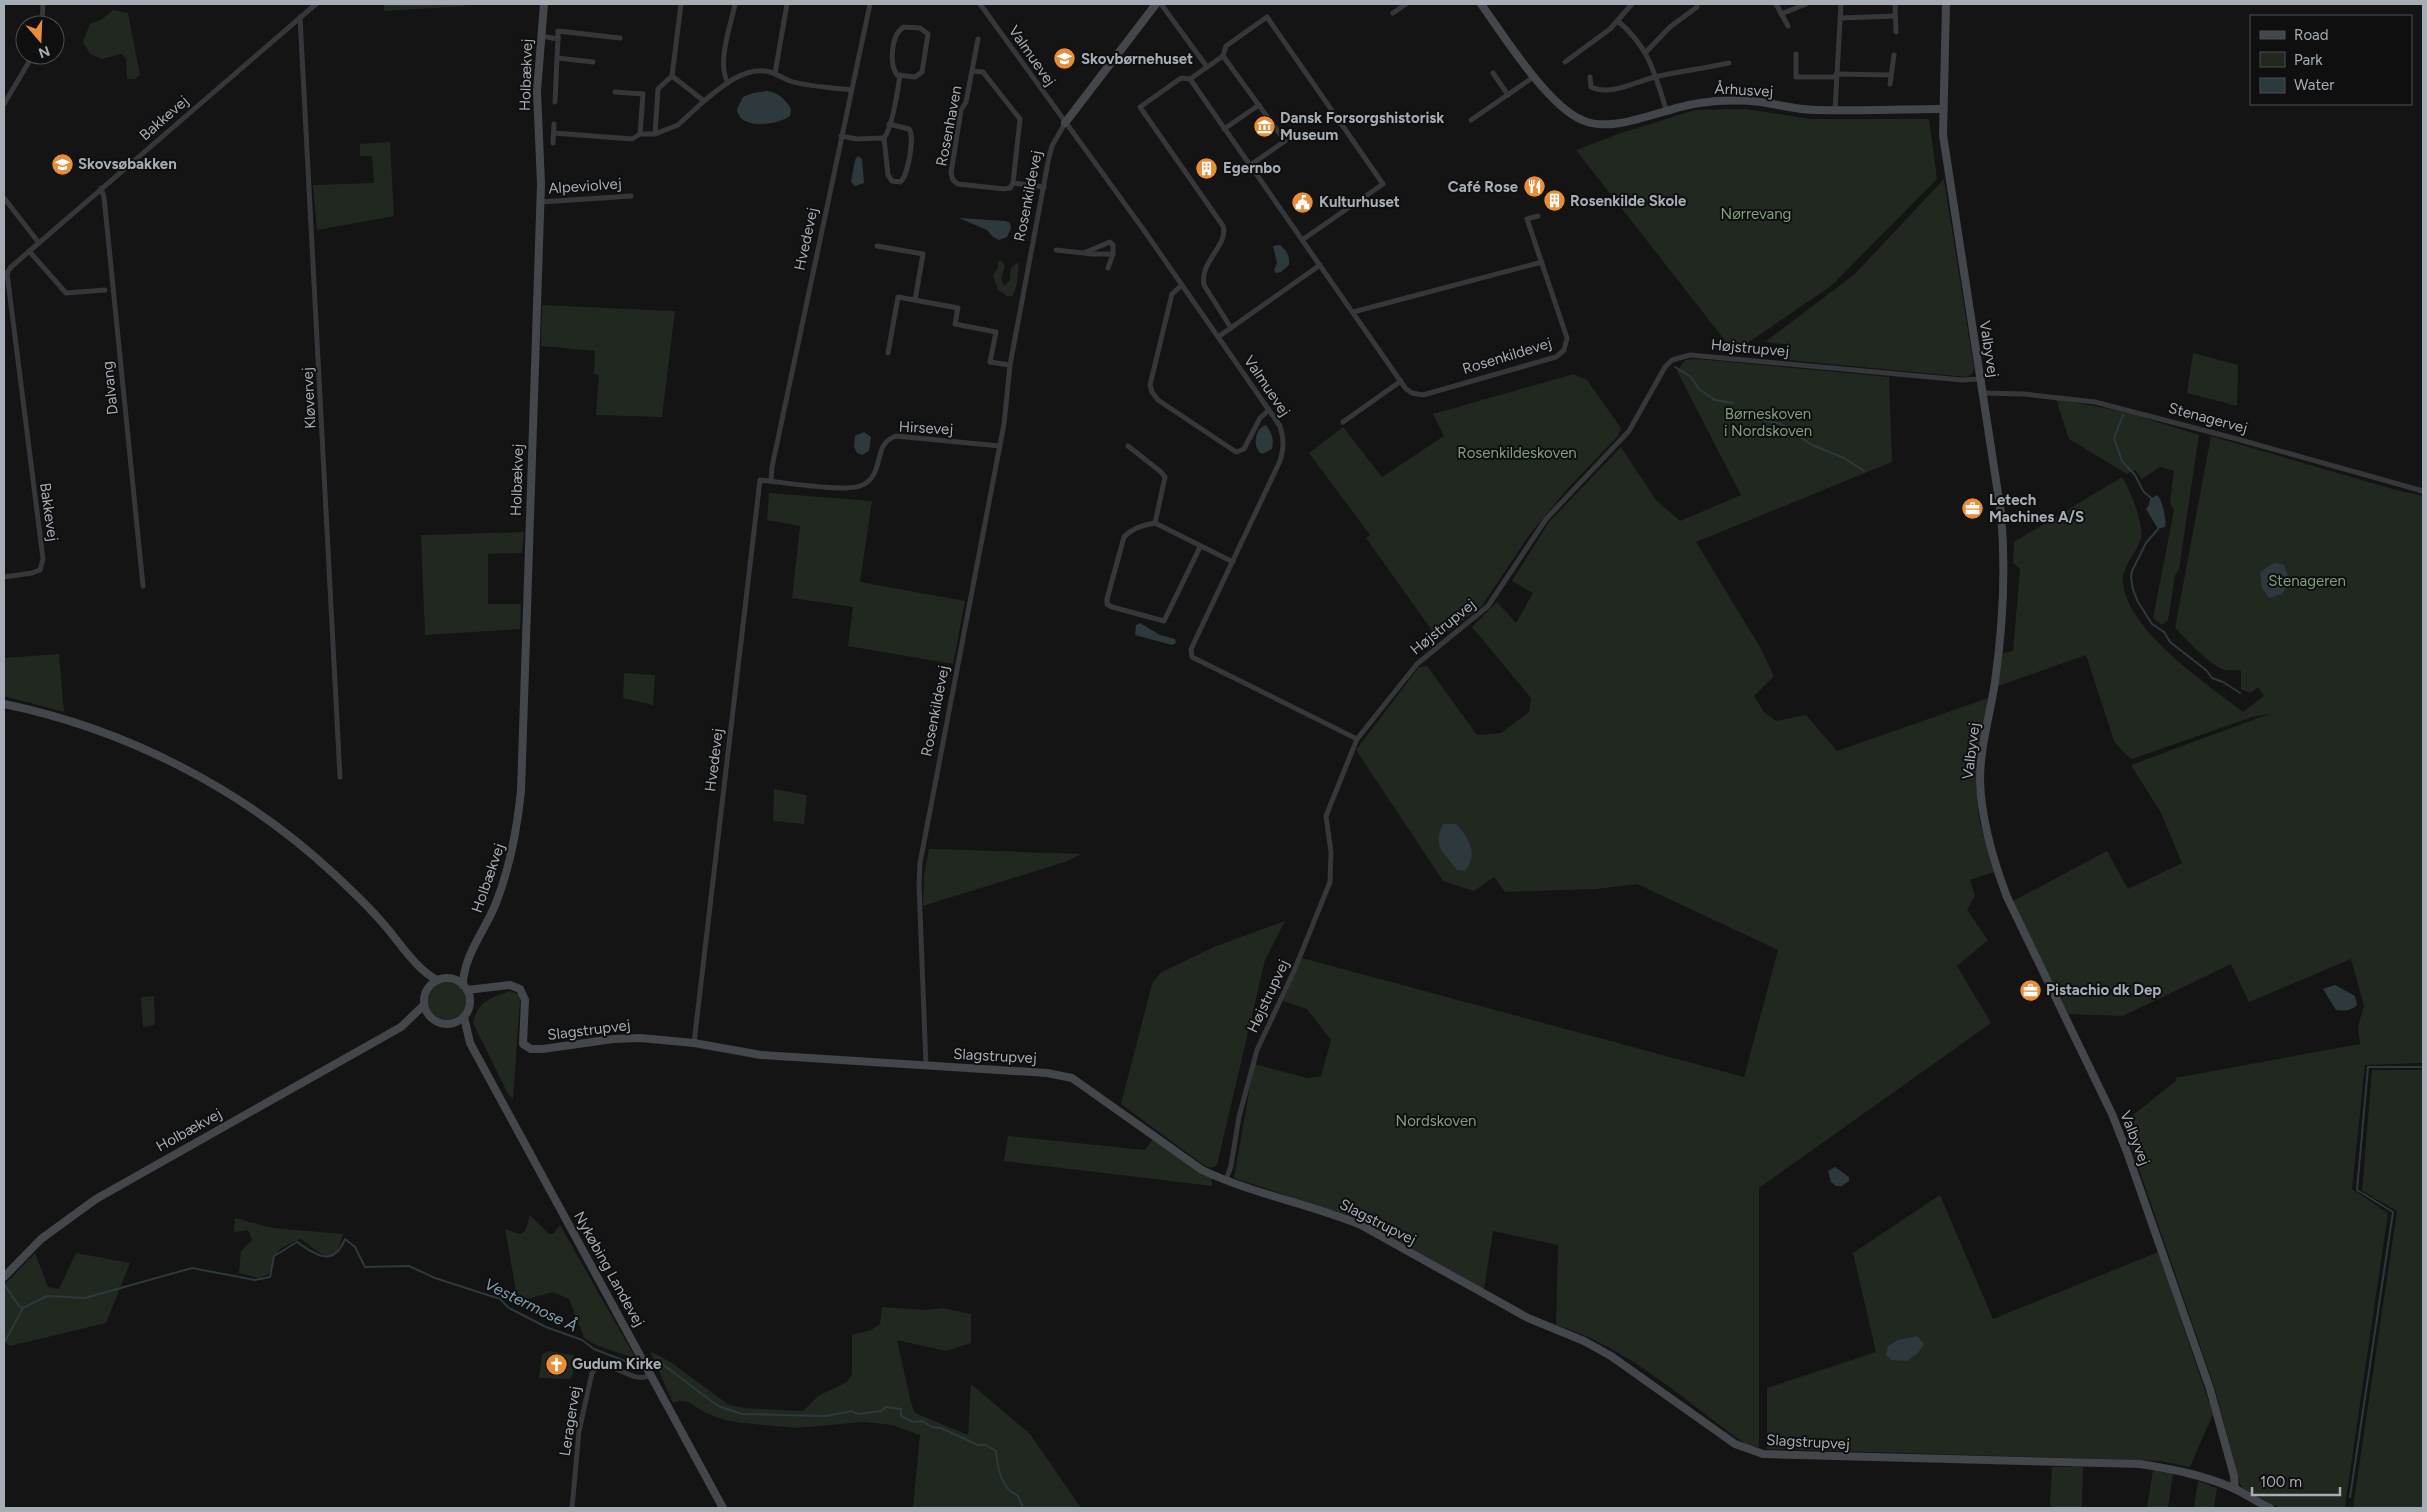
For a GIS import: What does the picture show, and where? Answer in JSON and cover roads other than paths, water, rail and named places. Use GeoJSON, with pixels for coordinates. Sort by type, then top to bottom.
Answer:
{"type":"FeatureCollection","features":[{"type":"Feature","properties":{"kind":"street","name":"Bakkevej"},"geometry":{"type":"LineString","coordinates":[[4,578],[32,573],[40,570],[42,564],[7,280],[11,267],[316,4]]}},
{"type":"Feature","properties":{"kind":"street","name":"Holbækvej"},"geometry":{"type":"LineString","coordinates":[[465,987],[466,970],[474,949],[496,905],[506,876],[516,836],[520,800],[541,202],[537,91],[544,4]]}},
{"type":"Feature","properties":{"kind":"street"},"geometry":{"type":"LineString","coordinates":[[655,134],[658,89],[672,76],[681,4]]}},
{"type":"Feature","properties":{"kind":"street"},"geometry":{"type":"LineString","coordinates":[[728,83],[723,71],[724,54],[735,4]]}},
{"type":"Feature","properties":{"kind":"street"},"geometry":{"type":"LineString","coordinates":[[775,73],[788,4]]}},
{"type":"Feature","properties":{"kind":"street","name":"Hvedevej"},"geometry":{"type":"LineString","coordinates":[[771,481],[772,467],[870,4]]}},
{"type":"Feature","properties":{"kind":"street","name":"Valmuevej"},"geometry":{"type":"LineString","coordinates":[[980,4],[1270,410],[1280,426],[1284,438],[1284,450],[1191,649],[1192,657],[1357,739]]}},
{"type":"Feature","properties":{"kind":"street","name":"Rosenkildevej"},"geometry":{"type":"LineString","coordinates":[[926,1066],[919,885],[920,863],[1000,446],[1010,365],[1052,146],[1065,123],[1156,4]]}},
{"type":"Feature","properties":{"kind":"street"},"geometry":{"type":"LineString","coordinates":[[1161,4],[1207,67]]}},
{"type":"Feature","properties":{"kind":"street"},"geometry":{"type":"LineString","coordinates":[[1393,13],[1406,4]]}},
{"type":"Feature","properties":{"kind":"street"},"geometry":{"type":"LineString","coordinates":[[1565,62],[1618,21],[1632,4]]}},
{"type":"Feature","properties":{"kind":"street"},"geometry":{"type":"LineString","coordinates":[[1776,4],[1788,26]]}},
{"type":"Feature","properties":{"kind":"street"},"geometry":{"type":"LineString","coordinates":[[1781,14],[1806,4]]}},
{"type":"Feature","properties":{"kind":"street"},"geometry":{"type":"LineString","coordinates":[[1835,110],[1836,76],[1842,18],[1841,4]]}},
{"type":"Feature","properties":{"kind":"street"},"geometry":{"type":"LineString","coordinates":[[1895,4],[1896,32]]}},
{"type":"Feature","properties":{"kind":"street","name":"Valbyvej"},"geometry":{"type":"LineString","coordinates":[[1946,4],[1943,109],[1945,155],[2002,513],[2004,549],[2002,633],[1981,759],[1983,810],[1989,840],[2007,897],[2112,1114],[2127,1152],[2210,1389],[2234,1476],[2235,1489]]}},
{"type":"Feature","properties":{"kind":"street","name":"Århusvej"},"geometry":{"type":"LineString","coordinates":[[1484,5],[1560,108],[1584,121],[1612,124],[1666,109],[1727,100],[1760,102],[1799,109],[1943,109]]}},
{"type":"Feature","properties":{"kind":"street"},"geometry":{"type":"LineString","coordinates":[[1646,52],[1670,27],[1697,7]]}},
{"type":"Feature","properties":{"kind":"street"},"geometry":{"type":"LineString","coordinates":[[1842,18],[1896,16]]}},
{"type":"Feature","properties":{"kind":"street","name":"Kløvervej"},"geometry":{"type":"LineString","coordinates":[[300,17],[340,777]]}},
{"type":"Feature","properties":{"kind":"street"},"geometry":{"type":"LineString","coordinates":[[1231,328],[1204,285],[1203,279],[1206,266],[1224,238],[1223,226],[1140,107],[1181,78],[1190,79],[1224,56],[1226,46],[1267,17],[1383,184],[1302,240]]}},
{"type":"Feature","properties":{"kind":"street"},"geometry":{"type":"LineString","coordinates":[[1618,21],[1632,34],[1646,52],[1666,109]]}},
{"type":"Feature","properties":{"kind":"street"},"geometry":{"type":"LineString","coordinates":[[907,27],[924,29],[928,38],[922,72],[915,78],[900,75],[895,73],[892,64],[897,34],[900,29],[907,27]]}},
{"type":"Feature","properties":{"kind":"street"},"geometry":{"type":"LineString","coordinates":[[555,102],[558,31],[620,38]]}},
{"type":"Feature","properties":{"kind":"street"},"geometry":{"type":"LineString","coordinates":[[541,36],[558,39]]}},
{"type":"Feature","properties":{"kind":"street","name":"Rosenhaven"},"geometry":{"type":"LineString","coordinates":[[972,71],[983,72],[1020,119],[1014,183],[1010,188],[1004,190],[958,184],[951,176],[961,110],[966,102],[978,39]]}},
{"type":"Feature","properties":{"kind":"street"},"geometry":{"type":"LineString","coordinates":[[1796,54],[1796,77],[1891,75]]}},
{"type":"Feature","properties":{"kind":"street"},"geometry":{"type":"LineString","coordinates":[[1890,84],[1894,55]]}},
{"type":"Feature","properties":{"kind":"street"},"geometry":{"type":"LineString","coordinates":[[1224,56],[1284,141],[1250,166]]}},
{"type":"Feature","properties":{"kind":"street"},"geometry":{"type":"LineString","coordinates":[[557,58],[593,62]]}},
{"type":"Feature","properties":{"kind":"street"},"geometry":{"type":"LineString","coordinates":[[1590,77],[1591,87],[1597,90],[1629,86],[1656,76],[1729,63]]}},
{"type":"Feature","properties":{"kind":"street"},"geometry":{"type":"LineString","coordinates":[[4,104],[27,65]]}},
{"type":"Feature","properties":{"kind":"street"},"geometry":{"type":"LineString","coordinates":[[554,133],[632,138],[640,134],[655,134],[678,126],[704,101],[728,83],[751,72],[764,71],[775,73],[789,81],[851,90]]}},
{"type":"Feature","properties":{"kind":"street"},"geometry":{"type":"LineString","coordinates":[[1493,73],[1508,95]]}},
{"type":"Feature","properties":{"kind":"street"},"geometry":{"type":"LineString","coordinates":[[890,124],[909,128],[912,135],[906,176],[900,182],[892,181],[888,175],[884,138],[890,124],[900,75]]}},
{"type":"Feature","properties":{"kind":"street"},"geometry":{"type":"LineString","coordinates":[[672,76],[704,101]]}},
{"type":"Feature","properties":{"kind":"street"},"geometry":{"type":"LineString","coordinates":[[1471,120],[1535,76]]}},
{"type":"Feature","properties":{"kind":"street","name":"Rosenkildevej"},"geometry":{"type":"LineString","coordinates":[[1190,79],[1401,381],[1412,394],[1422,395],[1560,355],[1567,344],[1567,338],[1527,219],[1538,216]]}},
{"type":"Feature","properties":{"kind":"street"},"geometry":{"type":"LineString","coordinates":[[615,92],[643,94],[640,134]]}},
{"type":"Feature","properties":{"kind":"street"},"geometry":{"type":"LineString","coordinates":[[1224,129],[1258,105]]}},
{"type":"Feature","properties":{"kind":"street"},"geometry":{"type":"LineString","coordinates":[[553,142],[554,124]]}},
{"type":"Feature","properties":{"kind":"street"},"geometry":{"type":"LineString","coordinates":[[841,136],[857,139],[884,138]]}},
{"type":"Feature","properties":{"kind":"street","name":"Rosenhaven"},"geometry":{"type":"LineString","coordinates":[[1014,183],[1044,187]]}},
{"type":"Feature","properties":{"kind":"street","name":"Dalvang"},"geometry":{"type":"LineString","coordinates":[[101,188],[104,197],[143,586]]}},
{"type":"Feature","properties":{"kind":"street","name":"Alpeviolvej"},"geometry":{"type":"LineString","coordinates":[[541,202],[631,196]]}},
{"type":"Feature","properties":{"kind":"street"},"geometry":{"type":"LineString","coordinates":[[4,198],[38,243]]}},
{"type":"Feature","properties":{"kind":"street"},"geometry":{"type":"LineString","coordinates":[[1084,253],[1110,242],[1113,245],[1113,254],[1108,268]]}},
{"type":"Feature","properties":{"kind":"street"},"geometry":{"type":"LineString","coordinates":[[877,246],[923,254],[915,300]]}},
{"type":"Feature","properties":{"kind":"street"},"geometry":{"type":"LineString","coordinates":[[1056,250],[1113,254]]}},
{"type":"Feature","properties":{"kind":"street"},"geometry":{"type":"LineString","coordinates":[[29,251],[66,293],[105,290]]}},
{"type":"Feature","properties":{"kind":"street"},"geometry":{"type":"LineString","coordinates":[[1353,312],[1542,262]]}},
{"type":"Feature","properties":{"kind":"street"},"geometry":{"type":"LineString","coordinates":[[1218,337],[1320,265]]}},
{"type":"Feature","properties":{"kind":"street"},"geometry":{"type":"LineString","coordinates":[[1182,286],[1172,294],[1150,385],[1152,392],[1158,400],[1236,452],[1244,449],[1260,418],[1270,410]]}},
{"type":"Feature","properties":{"kind":"street"},"geometry":{"type":"LineString","coordinates":[[888,353],[898,297],[958,308],[955,324],[996,332],[990,362],[1010,365]]}},
{"type":"Feature","properties":{"kind":"street","name":"Højstrupvej"},"geometry":{"type":"LineString","coordinates":[[1226,1180],[1231,1166],[1242,1101],[1257,1050],[1290,978],[1330,882],[1331,852],[1326,816],[1357,739],[1417,664],[1488,606],[1546,519],[1629,431],[1665,367],[1672,360],[1690,355],[1962,380],[1980,379]]}},
{"type":"Feature","properties":{"kind":"street"},"geometry":{"type":"LineString","coordinates":[[1343,422],[1401,381]]}},
{"type":"Feature","properties":{"kind":"street","name":"Stenagervej"},"geometry":{"type":"LineString","coordinates":[[1982,393],[2024,394],[2095,402],[2238,439],[2423,491]]}},
{"type":"Feature","properties":{"kind":"street","name":"Hirsevej"},"geometry":{"type":"LineString","coordinates":[[760,480],[841,488],[860,486],[867,483],[875,472],[880,449],[884,442],[896,436],[1000,446]]}},
{"type":"Feature","properties":{"kind":"street"},"geometry":{"type":"LineString","coordinates":[[1128,446],[1165,477],[1155,523]]}},
{"type":"Feature","properties":{"kind":"street","name":"Hvedevej"},"geometry":{"type":"LineString","coordinates":[[694,1043],[760,480]]}},
{"type":"Feature","properties":{"kind":"street"},"geometry":{"type":"LineString","coordinates":[[1200,546],[1164,621],[1107,604],[1124,537],[1129,531],[1141,526],[1155,523],[1233,562]]}},
{"type":"Feature","properties":{"kind":"street"},"geometry":{"type":"LineString","coordinates":[[4,704],[54,717],[100,732],[152,753],[220,789],[288,835],[333,873],[380,920],[412,958],[437,980]]}},
{"type":"Feature","properties":{"kind":"street","name":"Holbækvej"},"geometry":{"type":"LineString","coordinates":[[451,978],[458,973],[474,949]]}},
{"type":"Feature","properties":{"kind":"street"},"geometry":{"type":"LineString","coordinates":[[412,958],[428,988]]}},
{"type":"Feature","properties":{"kind":"street"},"geometry":{"type":"LineString","coordinates":[[465,987],[470,1001],[464,1017],[453,1024],[441,1024],[430,1017],[424,1006],[424,998],[428,988],[437,980],[451,978],[465,987],[506,985]]}},
{"type":"Feature","properties":{"kind":"street"},"geometry":{"type":"LineString","coordinates":[[470,1001],[506,985]]}},
{"type":"Feature","properties":{"kind":"street","name":"Slagstrupvej"},"geometry":{"type":"LineString","coordinates":[[506,985],[518,987],[524,995],[523,1040],[528,1048],[560,1048],[626,1038],[694,1043],[761,1055],[1047,1073],[1072,1078],[1202,1170],[1226,1180],[1335,1214],[1361,1226],[1521,1314],[1584,1341],[1611,1356],[1735,1444],[1755,1452],[1780,1456],[2140,1464],[2171,1468],[2210,1479],[2235,1489],[2270,1508]]}},
{"type":"Feature","properties":{"kind":"street","name":"Holbækvej"},"geometry":{"type":"LineString","coordinates":[[402,1026],[424,1006]]}},
{"type":"Feature","properties":{"kind":"street","name":"Holbækvej"},"geometry":{"type":"LineString","coordinates":[[4,1276],[42,1239],[96,1198],[402,1026],[430,1017]]}},
{"type":"Feature","properties":{"kind":"street","name":"Nykøbing Landevej"},"geometry":{"type":"LineString","coordinates":[[464,1017],[464,1026],[470,1043],[724,1508]]}},
{"type":"Feature","properties":{"kind":"street","name":"Nykøbing Landevej"},"geometry":{"type":"LineString","coordinates":[[453,1024],[470,1043]]}},
{"type":"Feature","properties":{"kind":"street","name":"Leragervej"},"geometry":{"type":"LineString","coordinates":[[572,1508],[579,1431],[592,1372],[603,1364],[636,1376],[648,1378],[651,1376]]}},
{"type":"Feature","properties":{"kind":"water"},"geometry":{"type":"Polygon","coordinates":[[[767,91],[775,93],[784,100],[791,109],[790,116],[768,124],[744,121],[739,116],[737,109],[743,97],[767,91]]]}},
{"type":"Feature","properties":{"kind":"water"},"geometry":{"type":"Polygon","coordinates":[[[858,156],[862,159],[864,183],[855,186],[851,182],[855,160],[858,156]]]}},
{"type":"Feature","properties":{"kind":"water"},"geometry":{"type":"Polygon","coordinates":[[[959,218],[1005,221],[1010,223],[1011,228],[1007,237],[999,240],[993,237],[987,230],[959,218]]]}},
{"type":"Feature","properties":{"kind":"water"},"geometry":{"type":"Polygon","coordinates":[[[1280,245],[1288,254],[1289,265],[1281,272],[1276,273],[1274,270],[1277,263],[1273,246],[1280,245]]]}},
{"type":"Feature","properties":{"kind":"water"},"geometry":{"type":"Polygon","coordinates":[[[1266,425],[1272,436],[1273,445],[1272,449],[1262,454],[1257,447],[1256,439],[1259,430],[1266,425]]]}},
{"type":"Feature","properties":{"kind":"water"},"geometry":{"type":"Polygon","coordinates":[[[864,432],[871,437],[869,451],[862,455],[857,453],[854,447],[855,436],[864,432]]]}},
{"type":"Feature","properties":{"kind":"water"},"geometry":{"type":"Polygon","coordinates":[[[2157,495],[2165,515],[2165,527],[2158,529],[2146,509],[2150,499],[2157,495]]]}},
{"type":"Feature","properties":{"kind":"water"},"geometry":{"type":"Polygon","coordinates":[[[2274,563],[2284,565],[2290,581],[2282,594],[2269,598],[2262,588],[2260,572],[2274,563]]]}},
{"type":"Feature","properties":{"kind":"water"},"geometry":{"type":"Polygon","coordinates":[[[1140,623],[1160,635],[1175,639],[1176,643],[1172,645],[1135,635],[1136,625],[1140,623]]]}},
{"type":"Feature","properties":{"kind":"water"},"geometry":{"type":"Polygon","coordinates":[[[1443,824],[1456,824],[1471,846],[1471,858],[1465,871],[1457,870],[1441,849],[1439,839],[1443,824]]]}},
{"type":"Feature","properties":{"kind":"water"},"geometry":{"type":"Polygon","coordinates":[[[2335,985],[2355,996],[2357,1005],[2347,1010],[2336,1010],[2323,989],[2335,985]]]}},
{"type":"Feature","properties":{"kind":"water"},"geometry":{"type":"Polygon","coordinates":[[[1835,1167],[1849,1177],[1849,1181],[1842,1186],[1836,1186],[1831,1182],[1828,1171],[1835,1167]]]}},
{"type":"Feature","properties":{"kind":"water"},"geometry":{"type":"Polygon","coordinates":[[[1917,1336],[1924,1344],[1918,1353],[1907,1361],[1891,1360],[1886,1355],[1888,1346],[1898,1340],[1917,1336]]]}},
{"type":"Feature","properties":{"kind":"waterway"},"geometry":{"type":"LineString","coordinates":[[1675,367],[1691,377],[1699,389],[1715,400],[1733,403]]}},
{"type":"Feature","properties":{"kind":"waterway"},"geometry":{"type":"LineString","coordinates":[[1749,412],[1758,419],[1781,424],[1812,445],[1844,458],[1864,471]]}},
{"type":"Feature","properties":{"kind":"waterway"},"geometry":{"type":"LineString","coordinates":[[2123,415],[2114,438],[2122,461],[2135,475],[2143,491],[2151,498]]}},
{"type":"Feature","properties":{"kind":"waterway"},"geometry":{"type":"LineString","coordinates":[[2158,529],[2146,543],[2132,571],[2133,590],[2138,602],[2152,624],[2164,632],[2170,642],[2206,670],[2212,678],[2223,682],[2240,693]]}},
{"type":"Feature","properties":{"kind":"waterway"},"geometry":{"type":"LineString","coordinates":[[2350,1497],[2393,1212],[2357,1190],[2368,1067],[2423,1067]]}},
{"type":"Feature","properties":{"kind":"waterway","name":"Vestermose Å"},"geometry":{"type":"LineString","coordinates":[[4,1343],[23,1308],[47,1296],[85,1298],[192,1268],[255,1280],[270,1277],[274,1256],[297,1242],[317,1254],[330,1256],[335,1254],[345,1239],[355,1247],[365,1267],[409,1266],[435,1278],[500,1299],[509,1308],[546,1327],[582,1340],[594,1349],[633,1364],[640,1363]]}},
{"type":"Feature","properties":{"kind":"waterway"},"geometry":{"type":"LineString","coordinates":[[4,1284],[19,1306],[23,1308]]}},
{"type":"Feature","properties":{"kind":"waterway","name":"Vestermose Å"},"geometry":{"type":"LineString","coordinates":[[647,1362],[657,1360],[718,1406],[742,1414],[826,1416],[851,1411],[858,1414],[881,1411],[886,1407],[901,1409],[901,1416],[913,1422],[922,1421],[932,1427],[941,1428],[978,1445],[986,1445],[996,1451],[1002,1480],[1009,1490],[1018,1496],[1023,1508]]}},
{"type":"Feature","properties":{"kind":"place","name":"Skovbørnehuset"},"geometry":{"type":"Point","coordinates":[1065,59]}},
{"type":"Feature","properties":{"kind":"place","name":"Dansk Forsorgshistorisk Museum"},"geometry":{"type":"Point","coordinates":[1264,127]}},
{"type":"Feature","properties":{"kind":"place","name":"Skovsøbakken"},"geometry":{"type":"Point","coordinates":[62,164]}},
{"type":"Feature","properties":{"kind":"place","name":"Egernbo"},"geometry":{"type":"Point","coordinates":[1207,168]}},
{"type":"Feature","properties":{"kind":"place","name":"Café Rose"},"geometry":{"type":"Point","coordinates":[1534,187]}},
{"type":"Feature","properties":{"kind":"place","name":"Rosenkilde Skole"},"geometry":{"type":"Point","coordinates":[1554,201]}},
{"type":"Feature","properties":{"kind":"place","name":"Kulturhuset"},"geometry":{"type":"Point","coordinates":[1303,202]}},
{"type":"Feature","properties":{"kind":"place","name":"Letech Machines A/S"},"geometry":{"type":"Point","coordinates":[1973,509]}},
{"type":"Feature","properties":{"kind":"place","name":"Pistachio dk Dep"},"geometry":{"type":"Point","coordinates":[2030,990]}},
{"type":"Feature","properties":{"kind":"place","name":"Gudum Kirke"},"geometry":{"type":"Point","coordinates":[556,1364]}},
{"type":"Feature","properties":{"kind":"park label","name":"Nørrevang"},"geometry":{"type":"Point","coordinates":[1756,214]}},
{"type":"Feature","properties":{"kind":"park label","name":"Børneskoven i Nordskoven"},"geometry":{"type":"Point","coordinates":[1768,422]}},
{"type":"Feature","properties":{"kind":"park label","name":"Rosenkildeskoven"},"geometry":{"type":"Point","coordinates":[1517,453]}},
{"type":"Feature","properties":{"kind":"park label","name":"Stenageren"},"geometry":{"type":"Point","coordinates":[2307,581]}},
{"type":"Feature","properties":{"kind":"park label","name":"Nordskoven"},"geometry":{"type":"Point","coordinates":[1436,1121]}}]}
